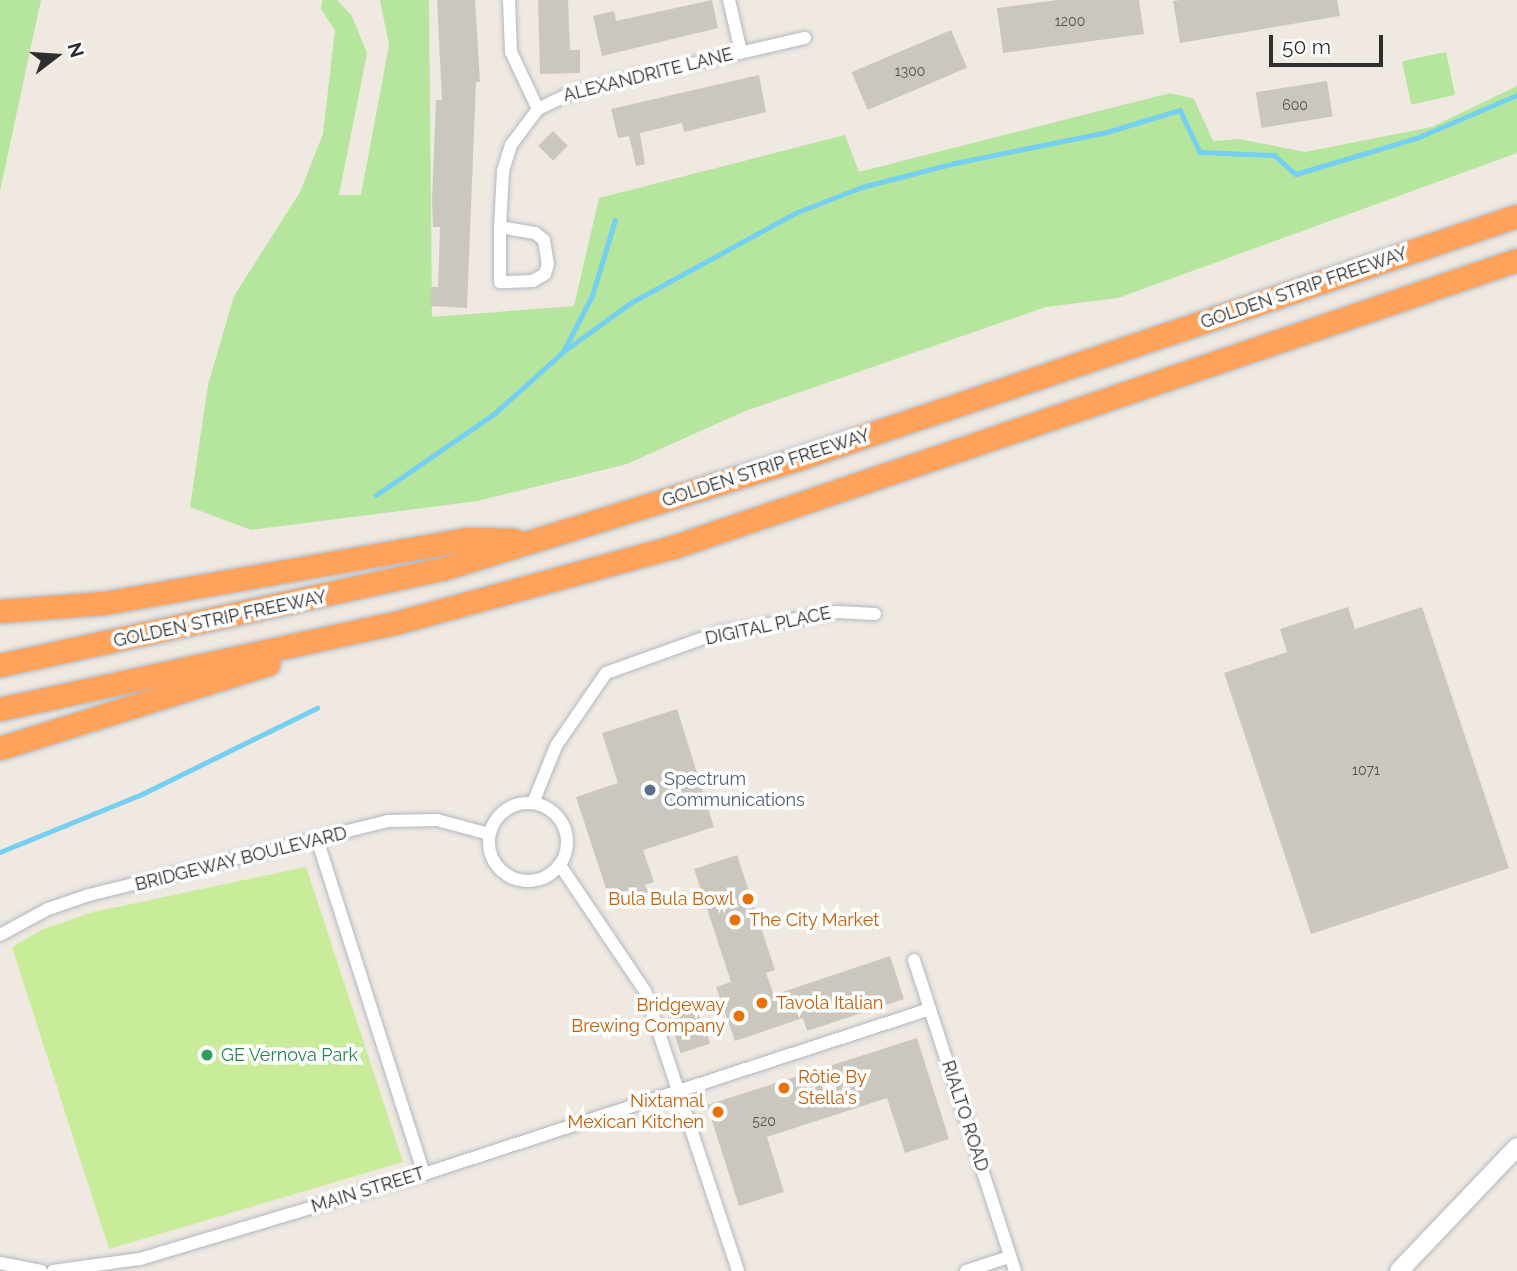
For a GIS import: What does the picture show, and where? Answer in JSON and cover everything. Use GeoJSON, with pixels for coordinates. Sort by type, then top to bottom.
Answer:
{"type":"FeatureCollection","features":[{"type":"Feature","properties":{"kind":"highway","name":"GOLDEN STRIP FREEWAY"},"geometry":{"type":"LineString","coordinates":[[0,666],[368,588],[535,541],[797,459],[1517,216]]}},
{"type":"Feature","properties":{"kind":"highway"},"geometry":{"type":"LineString","coordinates":[[0,748],[395,623],[747,523],[1517,260]]}},
{"type":"Feature","properties":{"kind":"highway"},"geometry":{"type":"LineString","coordinates":[[0,611],[104,603],[468,539],[535,541]]}},
{"type":"Feature","properties":{"kind":"highway"},"geometry":{"type":"LineString","coordinates":[[0,709],[395,623]]}},
{"type":"Feature","properties":{"kind":"street"},"geometry":{"type":"LineString","coordinates":[[509,0],[511,52],[538,109]]}},
{"type":"Feature","properties":{"kind":"street"},"geometry":{"type":"LineString","coordinates":[[729,0],[741,52]]}},
{"type":"Feature","properties":{"kind":"street","name":"ALEXANDRITE LANE"},"geometry":{"type":"LineString","coordinates":[[500,227],[535,233],[544,240],[548,264],[545,274],[533,281],[500,282],[500,227],[503,172],[512,145],[538,109],[563,94],[805,38]]}},
{"type":"Feature","properties":{"kind":"street","name":"DIGITAL PLACE"},"geometry":{"type":"LineString","coordinates":[[533,803],[556,746],[606,673],[718,633],[837,612],[876,614]]}},
{"type":"Feature","properties":{"kind":"street"},"geometry":{"type":"LineString","coordinates":[[533,803],[546,807],[564,826],[566,853],[560,865],[539,880],[512,878],[493,860],[489,834],[501,813],[533,803]]}},
{"type":"Feature","properties":{"kind":"street","name":"BRIDGEWAY BOULEVARD"},"geometry":{"type":"LineString","coordinates":[[0,935],[48,909],[89,895],[318,842],[388,821],[437,820],[489,834]]}},
{"type":"Feature","properties":{"kind":"street"},"geometry":{"type":"LineString","coordinates":[[318,842],[424,1174]]}},
{"type":"Feature","properties":{"kind":"street"},"geometry":{"type":"LineString","coordinates":[[560,865],[645,991],[738,1271]]}},
{"type":"Feature","properties":{"kind":"street","name":"RIALTO ROAD"},"geometry":{"type":"LineString","coordinates":[[914,960],[1015,1271]]}},
{"type":"Feature","properties":{"kind":"street","name":"MAIN STREET"},"geometry":{"type":"LineString","coordinates":[[53,1271],[140,1259],[424,1174],[930,1009]]}},
{"type":"Feature","properties":{"kind":"street"},"geometry":{"type":"LineString","coordinates":[[1399,1271],[1517,1147]]}},
{"type":"Feature","properties":{"kind":"street"},"geometry":{"type":"LineString","coordinates":[[966,1271],[1009,1257]]}},
{"type":"Feature","properties":{"kind":"street"},"geometry":{"type":"LineString","coordinates":[[0,1263],[41,1271]]}},
{"type":"Feature","properties":{"kind":"green space"},"geometry":{"type":"Polygon","coordinates":[[[0,0],[41,0],[0,191],[0,0]]]}},
{"type":"Feature","properties":{"kind":"green space"},"geometry":{"type":"Polygon","coordinates":[[[322,0],[337,0],[352,16],[367,53],[339,195],[361,195],[389,45],[380,0],[429,0],[432,317],[574,306],[599,198],[845,135],[859,172],[1170,93],[1194,99],[1213,141],[1239,139],[1305,152],[1432,127],[1517,86],[1517,153],[1118,298],[1046,307],[745,411],[627,464],[478,501],[251,530],[190,507],[208,385],[234,296],[300,192],[323,134],[335,30],[321,9],[322,0]]]}},
{"type":"Feature","properties":{"kind":"green space"},"geometry":{"type":"Polygon","coordinates":[[[1446,52],[1455,95],[1411,104],[1402,61],[1446,52]]]}},
{"type":"Feature","properties":{"kind":"green space","name":"GE Vernova Park"},"geometry":{"type":"Polygon","coordinates":[[[306,867],[403,1162],[109,1249],[12,947],[41,930],[93,912],[306,867]]]}},
{"type":"Feature","properties":{"kind":"building"},"geometry":{"type":"Polygon","coordinates":[[[437,0],[475,0],[480,82],[476,82],[467,308],[430,306],[431,287],[438,287],[440,227],[433,227],[432,200],[436,100],[442,100],[437,0]]]}},
{"type":"Feature","properties":{"kind":"building"},"geometry":{"type":"Polygon","coordinates":[[[538,0],[568,0],[570,50],[580,50],[580,73],[540,74],[538,0]]]}},
{"type":"Feature","properties":{"kind":"building"},"geometry":{"type":"Polygon","coordinates":[[[712,0],[718,28],[602,56],[593,16],[614,11],[616,21],[712,0]]]}},
{"type":"Feature","properties":{"kind":"building"},"geometry":{"type":"Polygon","coordinates":[[[1057,0],[1139,0],[1144,34],[1003,53],[997,8],[1057,0]]]}},
{"type":"Feature","properties":{"kind":"building"},"geometry":{"type":"Polygon","coordinates":[[[1337,0],[1340,16],[1180,43],[1173,1],[1337,0]]]}},
{"type":"Feature","properties":{"kind":"building"},"geometry":{"type":"Polygon","coordinates":[[[951,30],[967,68],[868,110],[852,72],[951,30]]]}},
{"type":"Feature","properties":{"kind":"building"},"geometry":{"type":"Polygon","coordinates":[[[759,75],[766,112],[684,132],[682,123],[640,133],[645,164],[636,166],[629,136],[618,138],[611,109],[759,75]]]}},
{"type":"Feature","properties":{"kind":"building"},"geometry":{"type":"Polygon","coordinates":[[[1327,81],[1333,117],[1262,128],[1256,92],[1327,81]]]}},
{"type":"Feature","properties":{"kind":"building"},"geometry":{"type":"Polygon","coordinates":[[[553,131],[568,146],[553,161],[538,146],[553,131]]]}},
{"type":"Feature","properties":{"kind":"building"},"geometry":{"type":"Polygon","coordinates":[[[1348,607],[1355,629],[1422,607],[1509,868],[1311,934],[1224,673],[1287,652],[1280,629],[1348,607]]]}},
{"type":"Feature","properties":{"kind":"building","name":"Spectrum Communications"},"geometry":{"type":"Polygon","coordinates":[[[677,709],[714,827],[643,850],[654,882],[645,885],[648,892],[611,904],[576,797],[618,783],[602,733],[677,709]]]}},
{"type":"Feature","properties":{"kind":"building","name":"The City Market"},"geometry":{"type":"Polygon","coordinates":[[[737,855],[775,970],[766,973],[774,995],[890,956],[904,999],[807,1031],[803,1018],[735,1041],[716,987],[731,982],[694,869],[737,855]]]}},
{"type":"Feature","properties":{"kind":"building"},"geometry":{"type":"Polygon","coordinates":[[[695,997],[710,1044],[681,1053],[666,1007],[695,997]]]}},
{"type":"Feature","properties":{"kind":"building"},"geometry":{"type":"Polygon","coordinates":[[[917,1038],[949,1139],[905,1153],[887,1098],[767,1137],[784,1192],[739,1206],[707,1105],[917,1038]]]}},
{"type":"Feature","properties":{"kind":"waterway"},"geometry":{"type":"LineString","coordinates":[[376,495],[494,414],[564,351],[632,302],[795,213],[862,187],[955,163],[1107,132],[1180,110],[1200,152],[1274,155],[1296,174],[1419,137],[1517,95]]}},
{"type":"Feature","properties":{"kind":"waterway"},"geometry":{"type":"LineString","coordinates":[[564,350],[592,296],[615,220]]}},
{"type":"Feature","properties":{"kind":"waterway"},"geometry":{"type":"LineString","coordinates":[[0,852],[142,794],[317,708]]}},
{"type":"Feature","properties":{"kind":"place","name":"Spectrum Communications"},"geometry":{"type":"Point","coordinates":[650,790]}},
{"type":"Feature","properties":{"kind":"place","name":"Bula Bula Bowl"},"geometry":{"type":"Point","coordinates":[748,899]}},
{"type":"Feature","properties":{"kind":"place","name":"The City Market"},"geometry":{"type":"Point","coordinates":[735,920]}},
{"type":"Feature","properties":{"kind":"place","name":"Tavola Italian"},"geometry":{"type":"Point","coordinates":[762,1003]}},
{"type":"Feature","properties":{"kind":"place","name":"Bridgeway Brewing Company"},"geometry":{"type":"Point","coordinates":[739,1016]}},
{"type":"Feature","properties":{"kind":"place","name":"GE Vernova Park"},"geometry":{"type":"Point","coordinates":[207,1055]}},
{"type":"Feature","properties":{"kind":"place","name":"Rôtie By Stella's"},"geometry":{"type":"Point","coordinates":[784,1088]}},
{"type":"Feature","properties":{"kind":"place","name":"Nixtamal Mexican Kitchen"},"geometry":{"type":"Point","coordinates":[718,1112]}}]}
